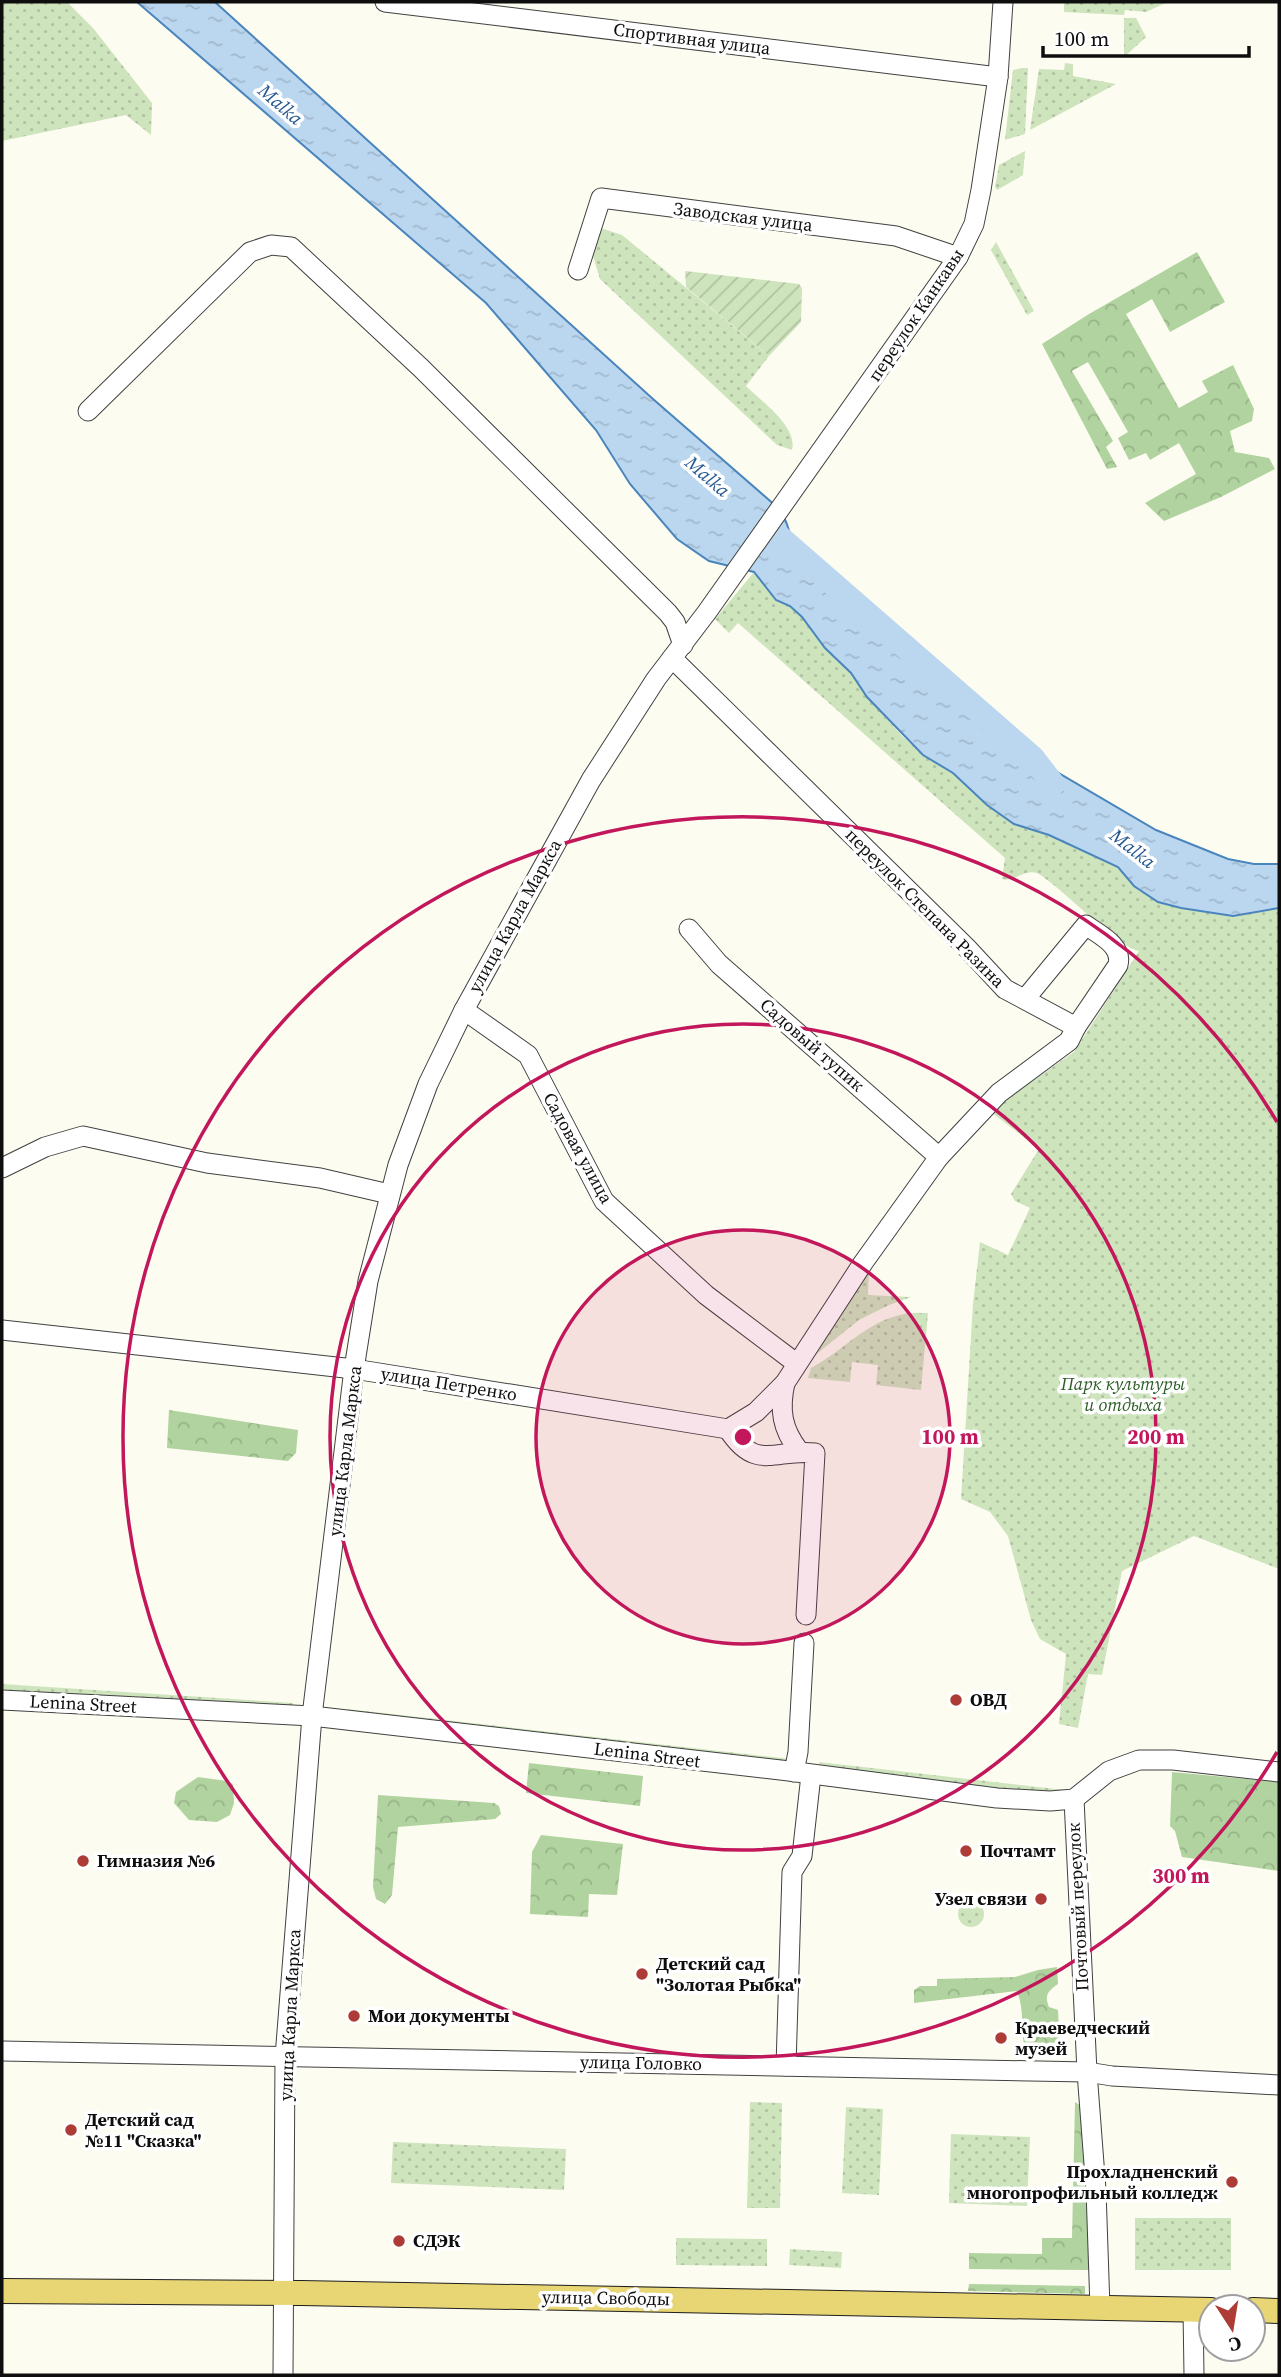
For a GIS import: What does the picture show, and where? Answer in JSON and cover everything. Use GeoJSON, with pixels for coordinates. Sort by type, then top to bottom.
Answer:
{"type":"FeatureCollection","features":[{"type":"Feature","properties":{"kind":"main road","name":"улица Свободы"},"geometry":{"type":"LineString","coordinates":[[2,2291],[283,2293],[1197,2310]]}},
{"type":"Feature","properties":{"kind":"street","name":"Спортивная улица"},"geometry":{"type":"LineString","coordinates":[[385,2],[998,76]]}},
{"type":"Feature","properties":{"kind":"street","name":"переулок Канкавы"},"geometry":{"type":"LineString","coordinates":[[707,612],[958,257],[974,224],[979,202],[998,76],[1003,2]]}},
{"type":"Feature","properties":{"kind":"street","name":"Заводская улица"},"geometry":{"type":"LineString","coordinates":[[578,270],[601,198],[895,236],[958,257]]}},
{"type":"Feature","properties":{"kind":"street"},"geometry":{"type":"LineString","coordinates":[[88,411],[250,252],[271,245],[291,247],[421,368],[668,612],[675,622],[678,651]]}},
{"type":"Feature","properties":{"kind":"street","name":"улица Карла Маркса"},"geometry":{"type":"LineString","coordinates":[[283,2375],[285,2057],[312,1716],[354,1369],[368,1281],[389,1194],[428,1084],[464,1010],[591,780],[656,679],[707,612]]}},
{"type":"Feature","properties":{"kind":"street","name":"переулок Степана Разина"},"geometry":{"type":"LineString","coordinates":[[678,651],[1005,989],[1076,1027]]}},
{"type":"Feature","properties":{"kind":"street"},"geometry":{"type":"LineString","coordinates":[[807,1452],[771,1457],[754,1454],[741,1448],[728,1430],[756,1412],[785,1383],[796,1363],[939,1157],[999,1093],[1069,1041],[1118,965],[1117,948],[1086,925],[1025,999]]}},
{"type":"Feature","properties":{"kind":"street","name":"Садовый тупик"},"geometry":{"type":"LineString","coordinates":[[689,929],[719,964],[939,1157]]}},
{"type":"Feature","properties":{"kind":"street","name":"Садовая улица"},"geometry":{"type":"LineString","coordinates":[[464,1010],[528,1055],[604,1202],[706,1295],[796,1363]]}},
{"type":"Feature","properties":{"kind":"street"},"geometry":{"type":"LineString","coordinates":[[2,1168],[45,1147],[83,1136],[207,1163],[320,1178],[389,1194]]}},
{"type":"Feature","properties":{"kind":"street","name":"улица Петренко"},"geometry":{"type":"LineString","coordinates":[[2,1330],[354,1369],[728,1430]]}},
{"type":"Feature","properties":{"kind":"street"},"geometry":{"type":"LineString","coordinates":[[785,1383],[781,1401],[782,1418],[790,1440],[807,1452]]}},
{"type":"Feature","properties":{"kind":"street"},"geometry":{"type":"LineString","coordinates":[[806,1615],[807,1452]]}},
{"type":"Feature","properties":{"kind":"street"},"geometry":{"type":"LineString","coordinates":[[786,2066],[792,1872],[802,1856],[803,1773],[798,1752],[804,1643]]}},
{"type":"Feature","properties":{"kind":"street","name":"Lenina Street"},"geometry":{"type":"LineString","coordinates":[[2,1700],[312,1716],[997,1798],[1074,1800]]}},
{"type":"Feature","properties":{"kind":"street"},"geometry":{"type":"LineString","coordinates":[[1074,1800],[1117,1766],[1139,1760],[1173,1760],[1279,1772]]}},
{"type":"Feature","properties":{"kind":"street","name":"Почтовый переулок"},"geometry":{"type":"LineString","coordinates":[[1074,1800],[1100,2308]]}},
{"type":"Feature","properties":{"kind":"street","name":"улица Головко"},"geometry":{"type":"LineString","coordinates":[[2,2051],[1087,2072],[1112,2076],[1279,2085]]}},
{"type":"Feature","properties":{"kind":"street"},"geometry":{"type":"LineString","coordinates":[[1194,2375],[1197,2351]]}},
{"type":"Feature","properties":{"kind":"green space"},"geometry":{"type":"Polygon","coordinates":[[[2,2],[67,2],[93,28],[152,103],[151,135],[126,115],[2,141],[2,2]]]}},
{"type":"Feature","properties":{"kind":"green space"},"geometry":{"type":"Polygon","coordinates":[[[1064,2],[1168,2],[1146,12],[1125,10],[1124,15],[1064,12],[1064,2]]]}},
{"type":"Feature","properties":{"kind":"green space"},"geometry":{"type":"Polygon","coordinates":[[[1124,18],[1136,18],[1146,37],[1124,57],[1124,18]]]}},
{"type":"Feature","properties":{"kind":"green space"},"geometry":{"type":"Polygon","coordinates":[[[1065,63],[1073,64],[1073,76],[1116,84],[1030,130],[1039,69],[1064,70],[1065,63]]]}},
{"type":"Feature","properties":{"kind":"green space"},"geometry":{"type":"Polygon","coordinates":[[[1028,68],[1025,134],[1005,140],[1013,70],[1028,68]]]}},
{"type":"Feature","properties":{"kind":"green space"},"geometry":{"type":"Polygon","coordinates":[[[1025,151],[1023,175],[997,190],[995,187],[999,165],[1025,151]]]}},
{"type":"Feature","properties":{"kind":"green space"},"geometry":{"type":"Polygon","coordinates":[[[601,228],[622,235],[769,356],[746,386],[784,424],[790,433],[792,450],[777,445],[600,279],[593,256],[601,228]]]}},
{"type":"Feature","properties":{"kind":"green space"},"geometry":{"type":"Polygon","coordinates":[[[996,242],[1034,311],[1027,315],[991,250],[996,242]]]}},
{"type":"Feature","properties":{"kind":"green space"},"geometry":{"type":"Polygon","coordinates":[[[1197,252],[1225,302],[1170,332],[1152,299],[1126,314],[1179,408],[1208,392],[1202,381],[1233,365],[1254,409],[1252,421],[1230,431],[1235,452],[1269,458],[1275,469],[1221,497],[1164,521],[1145,503],[1196,474],[1179,443],[1150,460],[1146,453],[1129,460],[1118,438],[1128,432],[1088,362],[1072,371],[1113,441],[1106,447],[1117,467],[1107,469],[1042,344],[1197,252]]]}},
{"type":"Feature","properties":{"kind":"green space"},"geometry":{"type":"Polygon","coordinates":[[[685,271],[799,284],[802,288],[801,322],[769,356],[686,287],[685,271]]]}},
{"type":"Feature","properties":{"kind":"green space","name":"Парк культуры и отдыха"},"geometry":{"type":"Polygon","coordinates":[[[754,572],[776,600],[790,606],[802,617],[825,648],[851,673],[866,696],[903,737],[923,755],[953,773],[987,805],[1014,824],[1049,835],[1118,867],[1134,886],[1158,902],[1233,916],[1279,908],[1279,1569],[1194,1536],[1122,1571],[1102,1675],[1088,1674],[1078,1728],[1059,1724],[1066,1654],[1040,1639],[1031,1620],[1008,1536],[990,1512],[961,1499],[973,1304],[980,1242],[1008,1255],[1030,1208],[1015,1201],[1011,1194],[1039,1149],[990,1111],[1074,1052],[1139,951],[1117,939],[1037,873],[1002,879],[1005,858],[738,623],[729,633],[715,619],[754,572]]]}},
{"type":"Feature","properties":{"kind":"green space"},"geometry":{"type":"Polygon","coordinates":[[[869,1270],[868,1295],[911,1297],[859,1320],[814,1356],[806,1356],[869,1270]]]}},
{"type":"Feature","properties":{"kind":"green space"},"geometry":{"type":"Polygon","coordinates":[[[912,1313],[928,1313],[921,1390],[876,1385],[878,1365],[852,1362],[850,1382],[808,1378],[811,1368],[871,1327],[912,1313]]]}},
{"type":"Feature","properties":{"kind":"green space"},"geometry":{"type":"Polygon","coordinates":[[[169,1410],[298,1430],[296,1453],[288,1461],[167,1448],[169,1410]]]}},
{"type":"Feature","properties":{"kind":"green space"},"geometry":{"type":"Polygon","coordinates":[[[2,1684],[293,1703],[292,1715],[2,1700],[2,1684]]]}},
{"type":"Feature","properties":{"kind":"green space"},"geometry":{"type":"Polygon","coordinates":[[[347,1709],[791,1759],[789,1771],[346,1720],[347,1709]]]}},
{"type":"Feature","properties":{"kind":"green space"},"geometry":{"type":"Polygon","coordinates":[[[819,1762],[1082,1792],[1074,1797],[819,1771],[819,1762]]]}},
{"type":"Feature","properties":{"kind":"green space"},"geometry":{"type":"Polygon","coordinates":[[[529,1763],[643,1776],[640,1806],[526,1793],[529,1763]]]}},
{"type":"Feature","properties":{"kind":"green space"},"geometry":{"type":"Polygon","coordinates":[[[1172,1772],[1279,1782],[1279,1871],[1182,1857],[1175,1831],[1170,1826],[1172,1772]]]}},
{"type":"Feature","properties":{"kind":"green space"},"geometry":{"type":"Polygon","coordinates":[[[198,1777],[233,1784],[234,1803],[230,1815],[217,1822],[189,1820],[174,1803],[176,1792],[198,1777]]]}},
{"type":"Feature","properties":{"kind":"green space"},"geometry":{"type":"Polygon","coordinates":[[[378,1795],[494,1803],[499,1806],[501,1814],[495,1819],[398,1827],[392,1895],[385,1904],[376,1899],[373,1887],[378,1795]]]}},
{"type":"Feature","properties":{"kind":"green space"},"geometry":{"type":"Polygon","coordinates":[[[541,1835],[623,1844],[617,1895],[589,1894],[588,1917],[530,1914],[532,1852],[541,1835]]]}},
{"type":"Feature","properties":{"kind":"green space"},"geometry":{"type":"Polygon","coordinates":[[[971,1901],[980,1905],[984,1914],[980,1923],[971,1927],[962,1923],[958,1914],[962,1905],[971,1901]]]}},
{"type":"Feature","properties":{"kind":"green space"},"geometry":{"type":"Polygon","coordinates":[[[1057,1967],[1058,1984],[1049,1991],[1047,1999],[1049,2007],[1058,2010],[1060,2052],[1026,2052],[1017,1991],[914,2003],[914,1990],[920,1986],[937,1986],[937,1979],[1015,1977],[1057,1967]]]}},
{"type":"Feature","properties":{"kind":"green space"},"geometry":{"type":"Polygon","coordinates":[[[750,2102],[782,2103],[780,2208],[747,2208],[750,2102]]]}},
{"type":"Feature","properties":{"kind":"green space"},"geometry":{"type":"Polygon","coordinates":[[[1075,2102],[1081,2106],[1083,2119],[1091,2267],[1089,2270],[969,2269],[969,2253],[1042,2254],[1042,2238],[1072,2238],[1075,2102]]]}},
{"type":"Feature","properties":{"kind":"green space"},"geometry":{"type":"Polygon","coordinates":[[[846,2107],[883,2109],[879,2195],[842,2193],[846,2107]]]}},
{"type":"Feature","properties":{"kind":"green space"},"geometry":{"type":"Polygon","coordinates":[[[951,2134],[1030,2137],[1027,2206],[949,2203],[951,2134]]]}},
{"type":"Feature","properties":{"kind":"green space"},"geometry":{"type":"Polygon","coordinates":[[[393,2142],[566,2149],[564,2190],[391,2183],[393,2142]]]}},
{"type":"Feature","properties":{"kind":"green space"},"geometry":{"type":"Polygon","coordinates":[[[1135,2218],[1231,2218],[1231,2270],[1135,2270],[1135,2218]]]}},
{"type":"Feature","properties":{"kind":"green space"},"geometry":{"type":"Polygon","coordinates":[[[676,2238],[767,2239],[767,2266],[676,2265],[676,2238]]]}},
{"type":"Feature","properties":{"kind":"green space"},"geometry":{"type":"Polygon","coordinates":[[[790,2249],[842,2252],[841,2268],[789,2265],[790,2249]]]}},
{"type":"Feature","properties":{"kind":"green space"},"geometry":{"type":"Polygon","coordinates":[[[969,2284],[1085,2286],[1085,2294],[968,2291],[969,2284]]]}},
{"type":"Feature","properties":{"kind":"water"},"geometry":{"type":"Polygon","coordinates":[[[137,2],[215,2],[653,399],[777,507],[787,523],[795,550],[1033,758],[1156,830],[1228,859],[1254,864],[1279,864],[1279,908],[1233,916],[1158,902],[1134,886],[1118,867],[1049,835],[1014,824],[987,805],[953,773],[923,755],[867,697],[851,673],[825,648],[802,617],[790,606],[776,600],[754,572],[709,561],[677,539],[630,484],[596,430],[486,303],[137,2]]]}},
{"type":"Feature","properties":{"kind":"waterway","name":"Malka"},"geometry":{"type":"LineString","coordinates":[[769,528],[1033,758],[1053,784]]}},
{"type":"Feature","properties":{"kind":"place","name":"ОВД"},"geometry":{"type":"Point","coordinates":[956,1700]}},
{"type":"Feature","properties":{"kind":"place","name":"Почтамт"},"geometry":{"type":"Point","coordinates":[966,1851]}},
{"type":"Feature","properties":{"kind":"place","name":"Гимназия №6"},"geometry":{"type":"Point","coordinates":[83,1861]}},
{"type":"Feature","properties":{"kind":"place","name":"Узел связи"},"geometry":{"type":"Point","coordinates":[1041,1899]}},
{"type":"Feature","properties":{"kind":"place","name":"Детский сад \"Золотая Рыбка\""},"geometry":{"type":"Point","coordinates":[642,1974]}},
{"type":"Feature","properties":{"kind":"place","name":"Мои документы"},"geometry":{"type":"Point","coordinates":[354,2016]}},
{"type":"Feature","properties":{"kind":"place","name":"Краеведческий музей"},"geometry":{"type":"Point","coordinates":[1001,2038]}},
{"type":"Feature","properties":{"kind":"place","name":"Детский сад №11 \"Сказка\""},"geometry":{"type":"Point","coordinates":[71,2130]}},
{"type":"Feature","properties":{"kind":"place","name":"Прохладненский многопрофильный колледж"},"geometry":{"type":"Point","coordinates":[1232,2182]}},
{"type":"Feature","properties":{"kind":"place","name":"СДЭК"},"geometry":{"type":"Point","coordinates":[399,2241]}}]}
